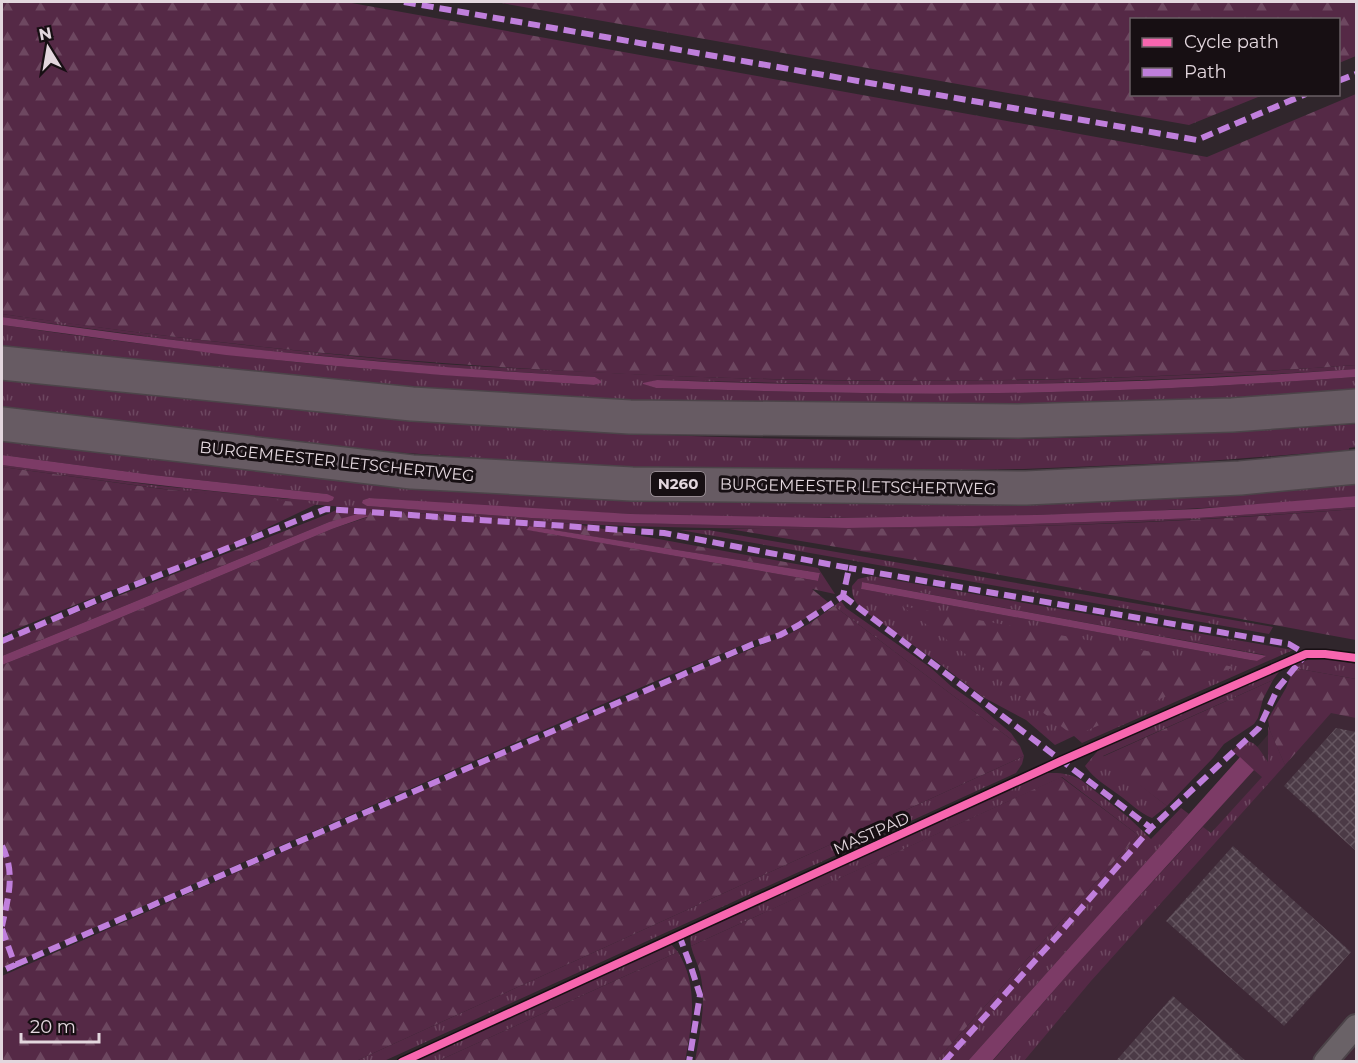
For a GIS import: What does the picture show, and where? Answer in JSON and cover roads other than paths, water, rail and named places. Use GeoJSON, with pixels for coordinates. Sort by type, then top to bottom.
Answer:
{"type":"FeatureCollection","features":[{"type":"Feature","properties":{"kind":"main road"},"geometry":{"type":"LineString","coordinates":[[2,363],[412,404],[630,417],[1018,421],[1232,415],[1356,406]]}},
{"type":"Feature","properties":{"kind":"main road","name":"BURGEMEESTER LETSCHERTWEG"},"geometry":{"type":"LineString","coordinates":[[2,424],[412,472],[632,484],[1026,488],[1240,478],[1356,467]]}},
{"type":"Feature","properties":{"kind":"street"},"geometry":{"type":"LineString","coordinates":[[1325,1062],[1356,1026]]}}]}
